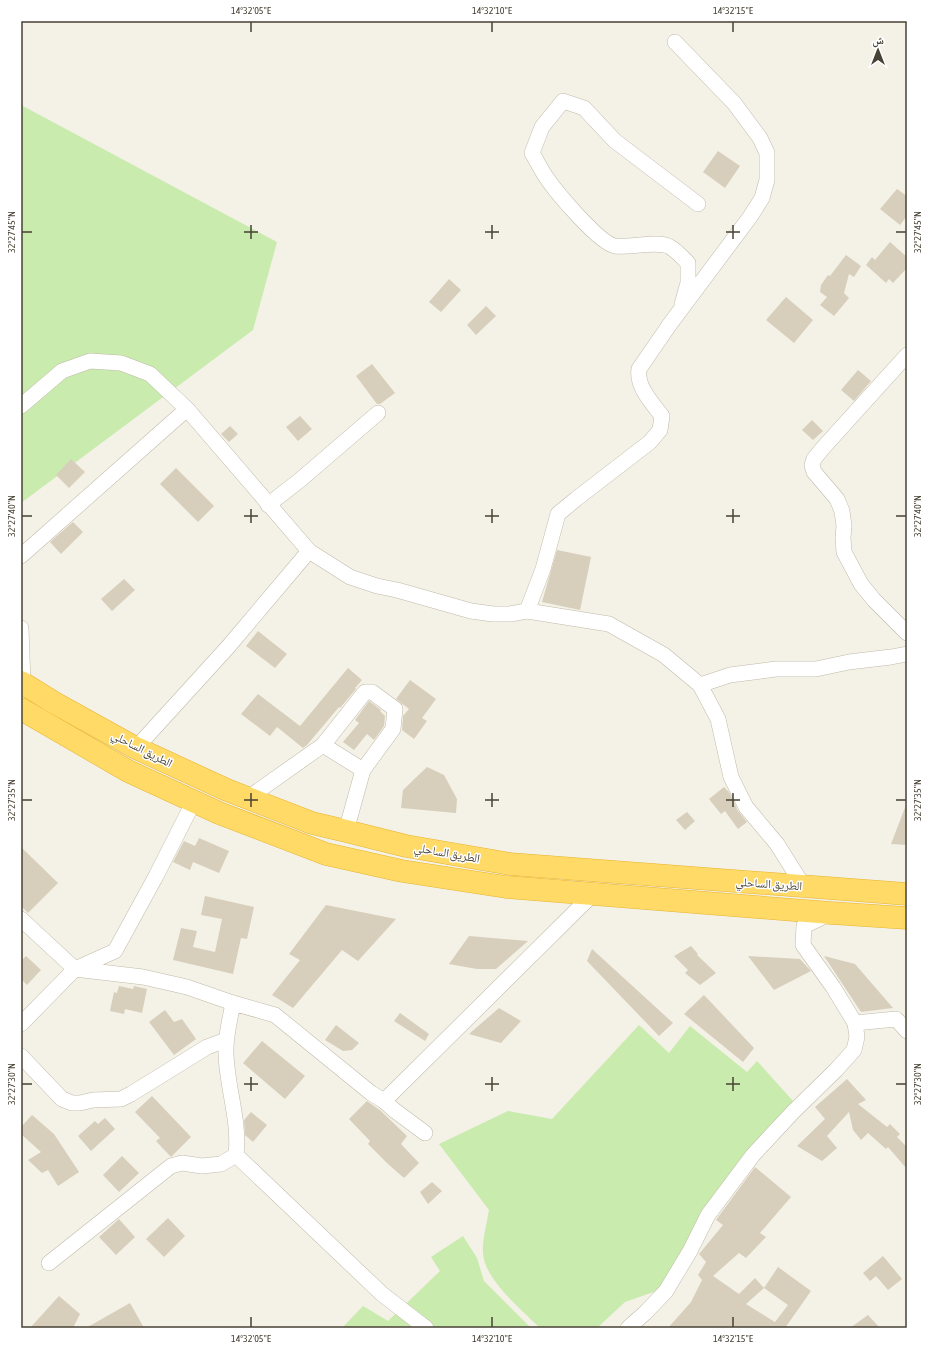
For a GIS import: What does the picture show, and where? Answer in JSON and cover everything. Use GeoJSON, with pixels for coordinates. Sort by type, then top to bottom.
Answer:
{"type":"FeatureCollection","features":[{"type":"Feature","properties":{"kind":"highway","name":"الطريق الساحلي"},"geometry":{"type":"LineString","coordinates":[[22,683],[136,748],[226,790],[312,824],[406,846],[510,864],[907,894]]}},
{"type":"Feature","properties":{"kind":"highway","name":"الطريق الساحلي"},"geometry":{"type":"LineString","coordinates":[[21,709],[128,771],[218,813],[326,854],[402,871],[506,886],[907,918]]}},
{"type":"Feature","properties":{"kind":"street"},"geometry":{"type":"LineString","coordinates":[[527,611],[543,569],[558,514],[650,442],[660,430],[662,416],[640,383],[638,376],[639,369],[745,224],[762,198],[767,180],[767,153],[760,138],[734,103],[675,42]]}},
{"type":"Feature","properties":{"kind":"street"},"geometry":{"type":"LineString","coordinates":[[680,311],[688,283],[688,264],[669,246],[656,243],[636,246],[614,246],[594,233],[569,206],[546,177],[532,153],[542,127],[563,101],[584,108],[615,141],[698,204]]}},
{"type":"Feature","properties":{"kind":"street"},"geometry":{"type":"LineString","coordinates":[[907,355],[838,431],[814,459],[812,465],[814,472],[837,499],[842,512],[844,526],[844,552],[852,570],[874,600],[907,633]]}},
{"type":"Feature","properties":{"kind":"street"},"geometry":{"type":"LineString","coordinates":[[21,406],[62,371],[90,361],[120,363],[150,374],[187,409],[309,551],[350,576],[377,586],[397,590],[471,611],[493,614],[510,614],[527,611],[609,624],[664,655],[700,685],[718,719],[731,777],[746,807],[777,844],[804,887]]}},
{"type":"Feature","properties":{"kind":"street"},"geometry":{"type":"LineString","coordinates":[[21,556],[187,409]]}},
{"type":"Feature","properties":{"kind":"street"},"geometry":{"type":"LineString","coordinates":[[268,505],[300,480],[378,413]]}},
{"type":"Feature","properties":{"kind":"street"},"geometry":{"type":"LineString","coordinates":[[136,748],[228,647],[309,551]]}},
{"type":"Feature","properties":{"kind":"street"},"geometry":{"type":"LineString","coordinates":[[21,628],[22,683]]}},
{"type":"Feature","properties":{"kind":"street"},"geometry":{"type":"LineString","coordinates":[[700,685],[730,675],[776,669],[816,669],[849,662],[907,654]]}},
{"type":"Feature","properties":{"kind":"street"},"geometry":{"type":"LineString","coordinates":[[248,798],[323,745],[365,692],[372,692],[396,709],[392,729],[363,770],[346,832]]}},
{"type":"Feature","properties":{"kind":"street"},"geometry":{"type":"LineString","coordinates":[[323,745],[363,770]]}},
{"type":"Feature","properties":{"kind":"street"},"geometry":{"type":"LineString","coordinates":[[21,1024],[75,968],[115,951],[156,876],[194,801]]}},
{"type":"Feature","properties":{"kind":"street"},"geometry":{"type":"LineString","coordinates":[[384,1100],[593,894]]}},
{"type":"Feature","properties":{"kind":"street"},"geometry":{"type":"LineString","coordinates":[[628,1328],[666,1291],[690,1251],[708,1215],[753,1155],[792,1112],[836,1070],[854,1050],[856,1037],[855,1023],[833,987],[803,945],[804,926],[831,913]]}},
{"type":"Feature","properties":{"kind":"street"},"geometry":{"type":"LineString","coordinates":[[21,919],[75,968],[143,977],[188,987],[275,1015],[371,1093],[384,1100],[394,1110],[425,1133]]}},
{"type":"Feature","properties":{"kind":"street"},"geometry":{"type":"LineString","coordinates":[[234,1003],[226,1040],[226,1056],[236,1128],[236,1155]]}},
{"type":"Feature","properties":{"kind":"street"},"geometry":{"type":"LineString","coordinates":[[855,1023],[896,1019],[907,1031]]}},
{"type":"Feature","properties":{"kind":"street"},"geometry":{"type":"LineString","coordinates":[[21,1056],[62,1099],[72,1103],[80,1103],[94,1100],[120,1099],[131,1094],[207,1047],[226,1040]]}},
{"type":"Feature","properties":{"kind":"street"},"geometry":{"type":"LineString","coordinates":[[49,1263],[171,1166],[182,1163],[202,1166],[221,1164],[236,1155]]}},
{"type":"Feature","properties":{"kind":"street"},"geometry":{"type":"LineString","coordinates":[[236,1155],[382,1294],[426,1328]]}},
{"type":"Feature","properties":{"kind":"green space"},"geometry":{"type":"Polygon","coordinates":[[[21,105],[277,242],[253,330],[21,503],[21,105]]]}},
{"type":"Feature","properties":{"kind":"green space"},"geometry":{"type":"Polygon","coordinates":[[[639,1025],[669,1053],[690,1026],[747,1072],[757,1061],[793,1101],[713,1208],[662,1289],[625,1302],[597,1328],[540,1328],[505,1294],[490,1273],[485,1263],[483,1253],[489,1210],[439,1144],[508,1111],[552,1119],[639,1025]]]}},
{"type":"Feature","properties":{"kind":"green space"},"geometry":{"type":"Polygon","coordinates":[[[463,1236],[477,1258],[484,1281],[531,1328],[342,1328],[363,1306],[388,1321],[440,1271],[431,1257],[463,1236]]]}},
{"type":"Feature","properties":{"kind":"building"},"geometry":{"type":"Polygon","coordinates":[[[718,151],[740,166],[725,188],[703,172],[718,151]]]}},
{"type":"Feature","properties":{"kind":"building"},"geometry":{"type":"Polygon","coordinates":[[[897,189],[907,196],[907,216],[900,225],[880,209],[897,189]]]}},
{"type":"Feature","properties":{"kind":"building"},"geometry":{"type":"Polygon","coordinates":[[[890,242],[907,257],[907,268],[893,283],[889,279],[886,283],[866,265],[872,257],[875,260],[890,242]]]}},
{"type":"Feature","properties":{"kind":"building"},"geometry":{"type":"Polygon","coordinates":[[[846,255],[861,266],[854,277],[849,274],[844,293],[849,298],[834,316],[820,305],[827,297],[820,292],[821,285],[846,255]]]}},
{"type":"Feature","properties":{"kind":"building"},"geometry":{"type":"Polygon","coordinates":[[[449,279],[461,290],[441,312],[429,302],[449,279]]]}},
{"type":"Feature","properties":{"kind":"building"},"geometry":{"type":"Polygon","coordinates":[[[786,297],[813,320],[794,343],[766,320],[786,297]]]}},
{"type":"Feature","properties":{"kind":"building"},"geometry":{"type":"Polygon","coordinates":[[[486,306],[496,316],[476,335],[467,325],[486,306]]]}},
{"type":"Feature","properties":{"kind":"building"},"geometry":{"type":"Polygon","coordinates":[[[372,364],[395,393],[380,404],[377,404],[356,376],[372,364]]]}},
{"type":"Feature","properties":{"kind":"building"},"geometry":{"type":"Polygon","coordinates":[[[858,370],[871,381],[854,401],[841,390],[858,370]]]}},
{"type":"Feature","properties":{"kind":"building"},"geometry":{"type":"Polygon","coordinates":[[[300,416],[312,429],[298,441],[286,427],[300,416]]]}},
{"type":"Feature","properties":{"kind":"building"},"geometry":{"type":"Polygon","coordinates":[[[812,420],[823,431],[813,440],[802,430],[812,420]]]}},
{"type":"Feature","properties":{"kind":"building"},"geometry":{"type":"Polygon","coordinates":[[[230,426],[238,434],[229,442],[221,434],[230,426]]]}},
{"type":"Feature","properties":{"kind":"building"},"geometry":{"type":"Polygon","coordinates":[[[71,459],[85,472],[69,488],[56,475],[71,459]]]}},
{"type":"Feature","properties":{"kind":"building"},"geometry":{"type":"Polygon","coordinates":[[[176,468],[214,506],[198,522],[160,484],[176,468]]]}},
{"type":"Feature","properties":{"kind":"building"},"geometry":{"type":"Polygon","coordinates":[[[73,522],[83,532],[61,554],[50,542],[73,522]]]}},
{"type":"Feature","properties":{"kind":"building"},"geometry":{"type":"Polygon","coordinates":[[[557,550],[591,557],[580,610],[542,602],[557,550]]]}},
{"type":"Feature","properties":{"kind":"building"},"geometry":{"type":"Polygon","coordinates":[[[124,579],[135,590],[112,611],[101,599],[124,579]]]}},
{"type":"Feature","properties":{"kind":"building"},"geometry":{"type":"Polygon","coordinates":[[[258,631],[287,654],[275,668],[246,646],[258,631]]]}},
{"type":"Feature","properties":{"kind":"building"},"geometry":{"type":"Polygon","coordinates":[[[348,668],[362,680],[340,708],[339,707],[303,748],[277,727],[270,736],[241,714],[258,694],[300,726],[348,668]]]}},
{"type":"Feature","properties":{"kind":"building"},"geometry":{"type":"Polygon","coordinates":[[[410,680],[436,699],[422,718],[427,721],[414,739],[402,730],[403,716],[409,709],[396,699],[410,680]]]}},
{"type":"Feature","properties":{"kind":"building"},"geometry":{"type":"Polygon","coordinates":[[[369,701],[381,710],[380,711],[385,716],[384,726],[374,740],[367,734],[354,750],[343,742],[359,723],[355,720],[369,701]]]}},
{"type":"Feature","properties":{"kind":"building"},"geometry":{"type":"Polygon","coordinates":[[[427,767],[444,775],[457,799],[456,813],[401,808],[403,790],[427,767]]]}},
{"type":"Feature","properties":{"kind":"building"},"geometry":{"type":"Polygon","coordinates":[[[724,787],[729,792],[738,811],[747,822],[738,829],[725,811],[721,814],[709,799],[724,787]]]}},
{"type":"Feature","properties":{"kind":"building"},"geometry":{"type":"Polygon","coordinates":[[[906,805],[907,845],[891,844],[906,805]]]}},
{"type":"Feature","properties":{"kind":"building"},"geometry":{"type":"Polygon","coordinates":[[[687,812],[695,821],[685,830],[676,820],[687,812]]]}},
{"type":"Feature","properties":{"kind":"building"},"geometry":{"type":"Polygon","coordinates":[[[199,838],[229,851],[219,873],[193,862],[190,870],[173,862],[184,841],[195,846],[199,838]]]}},
{"type":"Feature","properties":{"kind":"building"},"geometry":{"type":"Polygon","coordinates":[[[21,847],[58,883],[28,913],[21,906],[21,847]]]}},
{"type":"Feature","properties":{"kind":"building"},"geometry":{"type":"Polygon","coordinates":[[[205,896],[254,907],[247,939],[241,938],[233,974],[173,960],[181,928],[197,931],[193,947],[215,952],[222,919],[201,915],[205,896]]]}},
{"type":"Feature","properties":{"kind":"building"},"geometry":{"type":"Polygon","coordinates":[[[326,905],[396,919],[358,961],[342,950],[293,1008],[272,995],[300,960],[289,954],[326,905]]]}},
{"type":"Feature","properties":{"kind":"building"},"geometry":{"type":"Polygon","coordinates":[[[469,936],[528,941],[496,969],[477,969],[449,964],[469,936]]]}},
{"type":"Feature","properties":{"kind":"building"},"geometry":{"type":"Polygon","coordinates":[[[691,946],[698,954],[697,955],[716,973],[700,985],[685,973],[688,970],[674,956],[691,946]]]}},
{"type":"Feature","properties":{"kind":"building"},"geometry":{"type":"Polygon","coordinates":[[[592,949],[673,1023],[659,1036],[587,961],[592,949]]]}},
{"type":"Feature","properties":{"kind":"building"},"geometry":{"type":"Polygon","coordinates":[[[26,956],[41,970],[27,985],[21,979],[21,961],[26,956]]]}},
{"type":"Feature","properties":{"kind":"building"},"geometry":{"type":"Polygon","coordinates":[[[748,956],[800,959],[811,971],[774,990],[748,956]]]}},
{"type":"Feature","properties":{"kind":"building"},"geometry":{"type":"Polygon","coordinates":[[[824,956],[855,964],[893,1008],[861,1012],[824,956]]]}},
{"type":"Feature","properties":{"kind":"building"},"geometry":{"type":"Polygon","coordinates":[[[119,986],[133,989],[134,986],[147,989],[142,1013],[125,1009],[124,1014],[110,1011],[114,992],[117,993],[119,986]]]}},
{"type":"Feature","properties":{"kind":"building"},"geometry":{"type":"Polygon","coordinates":[[[704,995],[754,1048],[743,1062],[684,1014],[704,995]]]}},
{"type":"Feature","properties":{"kind":"building"},"geometry":{"type":"Polygon","coordinates":[[[499,1008],[521,1021],[501,1043],[469,1034],[499,1008]]]}},
{"type":"Feature","properties":{"kind":"building"},"geometry":{"type":"Polygon","coordinates":[[[165,1010],[174,1022],[182,1019],[196,1039],[174,1055],[149,1022],[165,1010]]]}},
{"type":"Feature","properties":{"kind":"building"},"geometry":{"type":"Polygon","coordinates":[[[400,1013],[429,1034],[425,1041],[394,1021],[400,1013]]]}},
{"type":"Feature","properties":{"kind":"building"},"geometry":{"type":"Polygon","coordinates":[[[336,1025],[359,1043],[352,1050],[343,1051],[325,1040],[336,1025]]]}},
{"type":"Feature","properties":{"kind":"building"},"geometry":{"type":"Polygon","coordinates":[[[262,1041],[305,1076],[285,1099],[243,1063],[262,1041]]]}},
{"type":"Feature","properties":{"kind":"building"},"geometry":{"type":"Polygon","coordinates":[[[847,1079],[866,1100],[858,1104],[887,1127],[890,1124],[900,1134],[897,1137],[907,1147],[907,1169],[888,1147],[886,1149],[868,1133],[861,1140],[853,1130],[849,1112],[827,1136],[837,1148],[822,1161],[797,1146],[825,1119],[815,1107],[847,1079]]]}},
{"type":"Feature","properties":{"kind":"building"},"geometry":{"type":"Polygon","coordinates":[[[152,1096],[191,1137],[171,1157],[156,1141],[160,1138],[135,1112],[152,1096]]]}},
{"type":"Feature","properties":{"kind":"building"},"geometry":{"type":"Polygon","coordinates":[[[367,1101],[381,1111],[407,1136],[401,1144],[419,1163],[404,1178],[368,1144],[370,1141],[349,1119],[367,1101]]]}},
{"type":"Feature","properties":{"kind":"building"},"geometry":{"type":"Polygon","coordinates":[[[251,1112],[267,1125],[253,1142],[245,1135],[244,1120],[251,1112]]]}},
{"type":"Feature","properties":{"kind":"building"},"geometry":{"type":"Polygon","coordinates":[[[32,1115],[54,1134],[79,1172],[58,1186],[48,1170],[42,1173],[28,1160],[41,1152],[21,1134],[21,1127],[32,1115]]]}},
{"type":"Feature","properties":{"kind":"building"},"geometry":{"type":"Polygon","coordinates":[[[105,1118],[115,1129],[91,1151],[78,1136],[95,1121],[98,1124],[105,1118]]]}},
{"type":"Feature","properties":{"kind":"building"},"geometry":{"type":"Polygon","coordinates":[[[122,1156],[139,1173],[119,1192],[103,1175],[122,1156]]]}},
{"type":"Feature","properties":{"kind":"building"},"geometry":{"type":"Polygon","coordinates":[[[755,1167],[791,1197],[760,1233],[766,1237],[746,1258],[739,1253],[713,1276],[739,1294],[755,1278],[764,1288],[778,1267],[811,1291],[785,1328],[668,1328],[691,1302],[702,1280],[698,1275],[706,1262],[699,1254],[723,1225],[716,1220],[755,1167]],[[764,1288],[746,1304],[775,1322],[788,1305],[764,1288]]]}},
{"type":"Feature","properties":{"kind":"building"},"geometry":{"type":"Polygon","coordinates":[[[432,1182],[442,1191],[428,1204],[420,1192],[432,1182]]]}},
{"type":"Feature","properties":{"kind":"building"},"geometry":{"type":"Polygon","coordinates":[[[168,1218],[185,1236],[164,1257],[146,1239],[168,1218]]]}},
{"type":"Feature","properties":{"kind":"building"},"geometry":{"type":"Polygon","coordinates":[[[119,1219],[135,1237],[116,1255],[99,1237],[119,1219]]]}},
{"type":"Feature","properties":{"kind":"building"},"geometry":{"type":"Polygon","coordinates":[[[883,1256],[902,1279],[888,1290],[876,1276],[870,1281],[863,1273],[883,1256]]]}},
{"type":"Feature","properties":{"kind":"building"},"geometry":{"type":"Polygon","coordinates":[[[59,1296],[80,1314],[73,1328],[30,1328],[59,1296]]]}},
{"type":"Feature","properties":{"kind":"building"},"geometry":{"type":"Polygon","coordinates":[[[130,1303],[144,1328],[86,1328],[130,1303]]]}},
{"type":"Feature","properties":{"kind":"building"},"geometry":{"type":"Polygon","coordinates":[[[868,1315],[880,1328],[850,1328],[868,1315]]]}}]}
